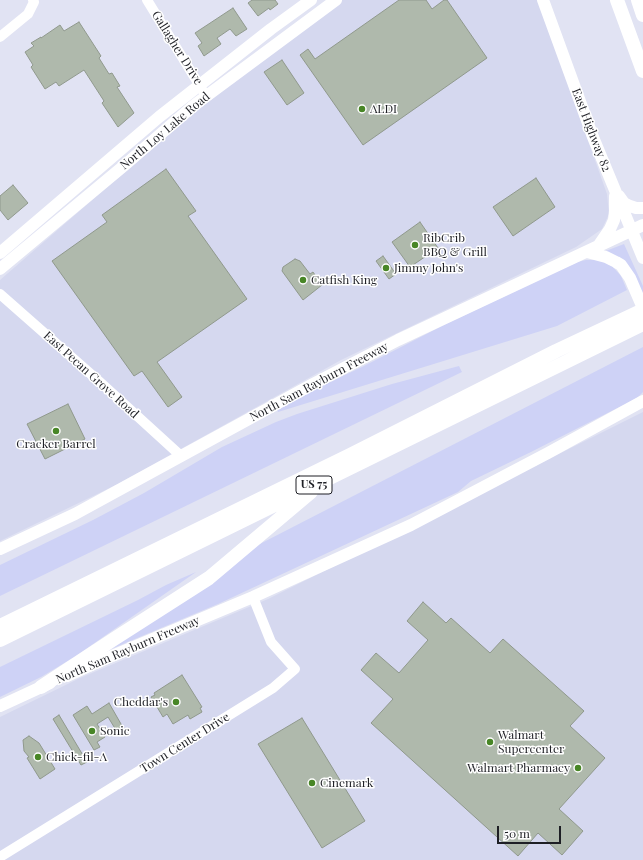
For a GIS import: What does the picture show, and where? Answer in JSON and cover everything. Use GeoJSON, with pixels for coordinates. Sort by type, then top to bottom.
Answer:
{"type":"FeatureCollection","features":[{"type":"Feature","properties":{"kind":"highway"},"geometry":{"type":"LineString","coordinates":[[617,0],[643,71]]}},
{"type":"Feature","properties":{"kind":"highway"},"geometry":{"type":"LineString","coordinates":[[638,0],[643,15]]}},
{"type":"Feature","properties":{"kind":"highway","name":"US 75"},"geometry":{"type":"LineString","coordinates":[[0,640],[329,477],[626,325],[643,309]]}},
{"type":"Feature","properties":{"kind":"highway","name":"US 75"},"geometry":{"type":"LineString","coordinates":[[0,626],[343,458],[556,351],[626,325],[643,324]]}},
{"type":"Feature","properties":{"kind":"highway"},"geometry":{"type":"LineString","coordinates":[[41,687],[209,578],[329,477]]}},
{"type":"Feature","properties":{"kind":"main road","name":"North Loy Lake Road"},"geometry":{"type":"LineString","coordinates":[[0,253],[158,118],[271,29],[311,0]]}},
{"type":"Feature","properties":{"kind":"main road","name":"North Loy Lake Road"},"geometry":{"type":"LineString","coordinates":[[0,269],[193,106],[336,0]]}},
{"type":"Feature","properties":{"kind":"main road","name":"East Highway 82"},"geometry":{"type":"LineString","coordinates":[[543,0],[593,137],[643,258]]}},
{"type":"Feature","properties":{"kind":"main road"},"geometry":{"type":"LineString","coordinates":[[615,191],[624,203],[636,208],[643,208]]}},
{"type":"Feature","properties":{"kind":"main road"},"geometry":{"type":"LineString","coordinates":[[598,246],[610,229],[614,220],[615,191]]}},
{"type":"Feature","properties":{"kind":"main road","name":"North Sam Rayburn Freeway"},"geometry":{"type":"LineString","coordinates":[[0,549],[75,514],[313,384],[398,340],[643,225]]}},
{"type":"Feature","properties":{"kind":"main road"},"geometry":{"type":"LineString","coordinates":[[587,252],[606,257],[621,265],[630,278],[643,309]]}},
{"type":"Feature","properties":{"kind":"main road","name":"North Sam Rayburn Freeway"},"geometry":{"type":"LineString","coordinates":[[0,706],[100,661],[253,597],[411,525],[643,401]]}},
{"type":"Feature","properties":{"kind":"street","name":"Gallagher Drive"},"geometry":{"type":"LineString","coordinates":[[147,0],[206,96]]}},
{"type":"Feature","properties":{"kind":"street"},"geometry":{"type":"LineString","coordinates":[[0,37],[28,14],[35,1]]}},
{"type":"Feature","properties":{"kind":"street","name":"East Pecan Grove Road"},"geometry":{"type":"LineString","coordinates":[[0,294],[181,456]]}},
{"type":"Feature","properties":{"kind":"street","name":"Town Center Drive"},"geometry":{"type":"LineString","coordinates":[[0,857],[273,688],[295,669],[271,642],[253,597]]}},
{"type":"Feature","properties":{"kind":"shaded area"},"geometry":{"type":"Polygon","coordinates":[[[342,0],[538,0],[607,194],[609,214],[602,229],[576,247],[341,360],[118,484],[0,541],[0,280],[144,155],[218,94],[342,0]]]}},
{"type":"Feature","properties":{"kind":"shaded area"},"geometry":{"type":"Polygon","coordinates":[[[624,244],[643,286],[643,305],[634,284],[603,252],[624,244]]]}},
{"type":"Feature","properties":{"kind":"shaded area"},"geometry":{"type":"Polygon","coordinates":[[[599,260],[612,266],[621,276],[627,290],[557,326],[278,412],[277,410],[309,392],[444,325],[577,262],[599,260]]]}},
{"type":"Feature","properties":{"kind":"shaded area"},"geometry":{"type":"Polygon","coordinates":[[[643,347],[643,392],[637,398],[471,481],[458,492],[218,604],[97,655],[254,547],[643,347]]]}},
{"type":"Feature","properties":{"kind":"shaded area"},"geometry":{"type":"Polygon","coordinates":[[[459,366],[462,372],[0,596],[0,565],[93,520],[144,493],[222,447],[297,414],[392,384],[459,366]]]}},
{"type":"Feature","properties":{"kind":"shaded area"},"geometry":{"type":"Polygon","coordinates":[[[643,412],[643,860],[0,860],[0,717],[80,678],[268,599],[643,412]]]}},
{"type":"Feature","properties":{"kind":"shaded area"},"geometry":{"type":"Polygon","coordinates":[[[196,572],[76,656],[41,677],[0,697],[0,667],[166,585],[196,572]]]}},
{"type":"Feature","properties":{"kind":"building"},"geometry":{"type":"Polygon","coordinates":[[[252,0],[275,0],[278,4],[270,10],[269,8],[258,16],[248,3],[252,0]]]}},
{"type":"Feature","properties":{"kind":"building"},"geometry":{"type":"Polygon","coordinates":[[[399,0],[426,0],[432,9],[444,0],[447,0],[487,58],[363,145],[300,55],[308,49],[315,59],[399,0]]]}},
{"type":"Feature","properties":{"kind":"building"},"geometry":{"type":"Polygon","coordinates":[[[233,8],[247,29],[236,36],[230,29],[217,38],[221,44],[204,56],[198,46],[202,43],[195,33],[233,8]]]}},
{"type":"Feature","properties":{"kind":"building"},"geometry":{"type":"Polygon","coordinates":[[[79,22],[101,56],[99,58],[109,74],[112,73],[120,86],[117,87],[134,113],[118,127],[102,103],[104,101],[84,70],[59,86],[56,82],[45,89],[31,67],[33,65],[25,52],[34,46],[31,43],[60,25],[64,31],[79,22]]]}},
{"type":"Feature","properties":{"kind":"building"},"geometry":{"type":"Polygon","coordinates":[[[282,60],[304,93],[287,105],[264,72],[282,60]]]}},
{"type":"Feature","properties":{"kind":"building"},"geometry":{"type":"Polygon","coordinates":[[[166,169],[196,211],[188,216],[247,299],[157,362],[182,397],[168,407],[142,371],[134,376],[52,261],[107,222],[102,215],[166,169]]]}},
{"type":"Feature","properties":{"kind":"building"},"geometry":{"type":"Polygon","coordinates":[[[536,178],[555,207],[513,236],[493,207],[536,178]]]}},
{"type":"Feature","properties":{"kind":"building"},"geometry":{"type":"Polygon","coordinates":[[[13,185],[28,203],[8,220],[0,210],[0,196],[13,185]]]}},
{"type":"Feature","properties":{"kind":"building","name":"RibCrib BBQ & Grill"},"geometry":{"type":"Polygon","coordinates":[[[420,222],[438,248],[410,267],[392,242],[420,222]]]}},
{"type":"Feature","properties":{"kind":"building","name":"Jimmy John's"},"geometry":{"type":"Polygon","coordinates":[[[383,256],[396,274],[389,279],[376,261],[383,256]]]}},
{"type":"Feature","properties":{"kind":"building","name":"Catfish King"},"geometry":{"type":"Polygon","coordinates":[[[295,259],[300,261],[310,274],[313,272],[322,285],[303,300],[282,271],[283,267],[295,259]]]}},
{"type":"Feature","properties":{"kind":"building","name":"Cracker Barrel"},"geometry":{"type":"Polygon","coordinates":[[[68,404],[85,439],[45,459],[27,424],[68,404]]]}},
{"type":"Feature","properties":{"kind":"building","name":"Walmart Supercenter"},"geometry":{"type":"Polygon","coordinates":[[[423,602],[446,623],[451,618],[490,653],[503,639],[584,711],[570,726],[605,758],[559,809],[583,831],[562,855],[538,833],[518,856],[371,723],[393,699],[361,670],[376,653],[399,673],[428,640],[407,621],[423,602]]]}},
{"type":"Feature","properties":{"kind":"building","name":"Cheddar's"},"geometry":{"type":"Polygon","coordinates":[[[182,675],[202,707],[200,708],[202,712],[190,719],[188,715],[173,724],[167,714],[163,717],[151,697],[155,695],[154,693],[182,675]]]}},
{"type":"Feature","properties":{"kind":"building","name":"Sonic"},"geometry":{"type":"Polygon","coordinates":[[[109,703],[125,731],[119,735],[108,717],[97,724],[105,737],[97,742],[100,747],[94,750],[73,715],[87,706],[92,714],[109,703]]]}},
{"type":"Feature","properties":{"kind":"building"},"geometry":{"type":"Polygon","coordinates":[[[59,715],[87,762],[81,765],[53,719],[59,715]]]}},
{"type":"Feature","properties":{"kind":"building","name":"Cinemark"},"geometry":{"type":"Polygon","coordinates":[[[302,718],[365,821],[322,848],[258,744],[302,718]]]}},
{"type":"Feature","properties":{"kind":"building","name":"Chick-fil-A"},"geometry":{"type":"Polygon","coordinates":[[[29,736],[39,743],[55,769],[40,779],[27,758],[29,757],[24,751],[23,740],[29,736]]]}},
{"type":"Feature","properties":{"kind":"place","name":"ALDI"},"geometry":{"type":"Point","coordinates":[362,109]}},
{"type":"Feature","properties":{"kind":"place","name":"RibCrib BBQ & Grill"},"geometry":{"type":"Point","coordinates":[415,245]}},
{"type":"Feature","properties":{"kind":"place","name":"Jimmy John's"},"geometry":{"type":"Point","coordinates":[386,268]}},
{"type":"Feature","properties":{"kind":"place","name":"Catfish King"},"geometry":{"type":"Point","coordinates":[303,280]}},
{"type":"Feature","properties":{"kind":"place","name":"Cracker Barrel"},"geometry":{"type":"Point","coordinates":[56,431]}},
{"type":"Feature","properties":{"kind":"place","name":"Cheddar's"},"geometry":{"type":"Point","coordinates":[176,702]}},
{"type":"Feature","properties":{"kind":"place","name":"Sonic"},"geometry":{"type":"Point","coordinates":[92,731]}},
{"type":"Feature","properties":{"kind":"place","name":"Walmart Supercenter"},"geometry":{"type":"Point","coordinates":[490,742]}},
{"type":"Feature","properties":{"kind":"place","name":"Chick-fil-A"},"geometry":{"type":"Point","coordinates":[38,757]}},
{"type":"Feature","properties":{"kind":"place","name":"Walmart Pharmacy"},"geometry":{"type":"Point","coordinates":[578,768]}},
{"type":"Feature","properties":{"kind":"place","name":"Cinemark"},"geometry":{"type":"Point","coordinates":[312,783]}}]}
